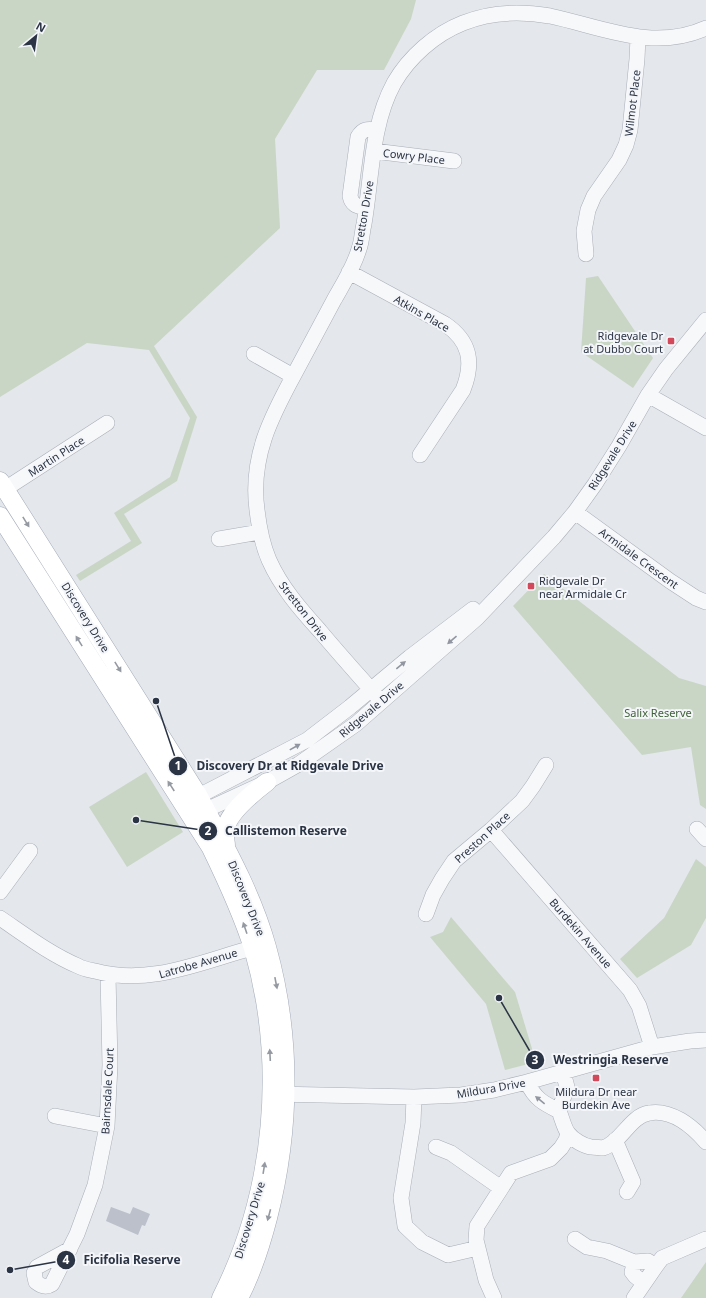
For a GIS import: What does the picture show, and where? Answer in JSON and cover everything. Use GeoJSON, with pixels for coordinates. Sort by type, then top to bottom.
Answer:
{"type":"FeatureCollection","features":[{"type":"Feature","properties":{"kind":"main road","name":"Discovery Drive"},"geometry":{"type":"LineString","coordinates":[[2,485],[195,807],[211,848],[274,975],[282,1023],[287,1074],[278,1094],[256,1207],[242,1247],[221,1298]]}},
{"type":"Feature","properties":{"kind":"main road","name":"Discovery Drive"},"geometry":{"type":"LineString","coordinates":[[0,516],[195,807],[226,848],[250,898],[260,946]]}},
{"type":"Feature","properties":{"kind":"main road"},"geometry":{"type":"LineString","coordinates":[[226,848],[225,832],[230,819],[244,800],[267,782]]}},
{"type":"Feature","properties":{"kind":"main road","name":"Discovery Drive"},"geometry":{"type":"LineString","coordinates":[[239,1298],[261,1243],[276,1183],[283,1143],[278,1094]]}},
{"type":"Feature","properties":{"kind":"street","name":"Stretton Drive"},"geometry":{"type":"LineString","coordinates":[[381,701],[310,621],[276,574],[268,557],[260,532],[256,508],[255,485],[264,436],[281,397],[349,272],[359,250],[377,130],[385,102],[408,63],[421,50],[440,35],[462,23],[489,15],[510,13],[529,7],[548,16],[624,35],[666,39],[681,37],[706,28]]}},
{"type":"Feature","properties":{"kind":"street","name":"Wilmot Place"},"geometry":{"type":"LineString","coordinates":[[586,254],[584,231],[588,210],[594,196],[619,160],[626,145],[630,130],[638,59],[638,37]]}},
{"type":"Feature","properties":{"kind":"street"},"geometry":{"type":"LineString","coordinates":[[366,208],[357,206],[353,203],[350,196],[358,136],[366,129],[377,130]]}},
{"type":"Feature","properties":{"kind":"street","name":"Cowry Place"},"geometry":{"type":"LineString","coordinates":[[374,151],[454,161]]}},
{"type":"Feature","properties":{"kind":"street","name":"Atkins Place"},"geometry":{"type":"LineString","coordinates":[[349,272],[445,324],[460,337],[466,346],[469,368],[468,379],[463,390],[420,455]]}},
{"type":"Feature","properties":{"kind":"street","name":"Ridgevale Drive"},"geometry":{"type":"LineString","coordinates":[[195,807],[267,782],[299,764],[349,729],[477,618],[554,537],[575,512],[615,452],[648,395],[666,369],[706,320]]}},
{"type":"Feature","properties":{"kind":"street"},"geometry":{"type":"LineString","coordinates":[[254,354],[293,376]]}},
{"type":"Feature","properties":{"kind":"street"},"geometry":{"type":"LineString","coordinates":[[648,395],[706,428]]}},
{"type":"Feature","properties":{"kind":"street","name":"Martin Place"},"geometry":{"type":"LineString","coordinates":[[2,485],[107,423]]}},
{"type":"Feature","properties":{"kind":"street","name":"Armidale Crescent"},"geometry":{"type":"LineString","coordinates":[[575,512],[670,581],[696,598],[706,602]]}},
{"type":"Feature","properties":{"kind":"street"},"geometry":{"type":"LineString","coordinates":[[219,540],[260,532]]}},
{"type":"Feature","properties":{"kind":"street","name":"Ridgevale Drive"},"geometry":{"type":"LineString","coordinates":[[195,807],[227,782],[307,740],[410,657],[510,583]]}},
{"type":"Feature","properties":{"kind":"street","name":"Preston Place"},"geometry":{"type":"LineString","coordinates":[[426,914],[439,884],[454,861],[491,830],[522,801],[546,765]]}},
{"type":"Feature","properties":{"kind":"street","name":"Burdekin Avenue"},"geometry":{"type":"LineString","coordinates":[[491,830],[630,990],[639,1006],[652,1047]]}},
{"type":"Feature","properties":{"kind":"street"},"geometry":{"type":"LineString","coordinates":[[0,892],[30,851]]}},
{"type":"Feature","properties":{"kind":"street","name":"Latrobe Avenue"},"geometry":{"type":"LineString","coordinates":[[0,918],[54,954],[79,967],[108,975],[131,977],[169,972],[260,946]]}},
{"type":"Feature","properties":{"kind":"street","name":"Bairnsdale Court"},"geometry":{"type":"LineString","coordinates":[[70,1249],[96,1185],[107,1126],[110,1066],[108,975]]}},
{"type":"Feature","properties":{"kind":"street","name":"Mildura Drive"},"geometry":{"type":"LineString","coordinates":[[278,1094],[414,1097],[461,1095],[494,1090],[527,1082],[652,1047],[684,1041],[706,1040]]}},
{"type":"Feature","properties":{"kind":"street"},"geometry":{"type":"LineString","coordinates":[[559,1111],[567,1087],[563,1072]]}},
{"type":"Feature","properties":{"kind":"street"},"geometry":{"type":"LineString","coordinates":[[527,1082],[532,1092],[538,1099],[559,1111],[568,1133],[586,1146],[603,1148],[615,1140],[634,1121],[647,1113],[663,1112],[682,1121],[704,1135]]}},
{"type":"Feature","properties":{"kind":"street"},"geometry":{"type":"LineString","coordinates":[[414,1097],[413,1123],[402,1198],[405,1226],[422,1242],[448,1255],[478,1248]]}},
{"type":"Feature","properties":{"kind":"street"},"geometry":{"type":"LineString","coordinates":[[55,1116],[107,1126]]}},
{"type":"Feature","properties":{"kind":"street"},"geometry":{"type":"LineString","coordinates":[[494,1298],[486,1280],[476,1240],[477,1226],[511,1173],[550,1159],[561,1148],[568,1133]]}},
{"type":"Feature","properties":{"kind":"street"},"geometry":{"type":"LineString","coordinates":[[615,1140],[633,1182],[627,1192]]}},
{"type":"Feature","properties":{"kind":"street"},"geometry":{"type":"LineString","coordinates":[[436,1147],[451,1153],[501,1188]]}},
{"type":"Feature","properties":{"kind":"street"},"geometry":{"type":"LineString","coordinates":[[575,1239],[587,1247],[607,1250],[634,1262],[638,1262]]}},
{"type":"Feature","properties":{"kind":"street"},"geometry":{"type":"LineString","coordinates":[[634,1298],[662,1258],[706,1239]]}},
{"type":"Feature","properties":{"kind":"street"},"geometry":{"type":"LineString","coordinates":[[644,1283],[632,1272],[634,1265],[642,1260],[648,1261],[656,1266]]}},
{"type":"Feature","properties":{"kind":"green space"},"geometry":{"type":"Polygon","coordinates":[[[0,0],[416,0],[411,19],[384,70],[317,70],[275,139],[280,228],[154,346],[197,417],[177,481],[124,514],[142,543],[80,581],[76,575],[131,541],[114,513],[170,477],[190,418],[149,350],[87,343],[0,397],[0,0]]]}},
{"type":"Feature","properties":{"kind":"green space"},"geometry":{"type":"Polygon","coordinates":[[[598,276],[653,358],[633,388],[581,352],[586,278],[598,276]]]}},
{"type":"Feature","properties":{"kind":"green space","name":"Salix Reserve"},"geometry":{"type":"Polygon","coordinates":[[[544,574],[679,678],[706,686],[706,809],[700,805],[691,747],[642,755],[513,606],[544,574]]]}},
{"type":"Feature","properties":{"kind":"green space"},"geometry":{"type":"Polygon","coordinates":[[[146,772],[183,832],[127,867],[89,807],[146,772]]]}},
{"type":"Feature","properties":{"kind":"green space"},"geometry":{"type":"Polygon","coordinates":[[[696,859],[706,867],[706,918],[691,945],[637,978],[620,959],[664,918],[696,859]]]}},
{"type":"Feature","properties":{"kind":"green space"},"geometry":{"type":"Polygon","coordinates":[[[451,917],[515,992],[536,1062],[505,1070],[486,1004],[430,937],[443,932],[451,917]]]}},
{"type":"Feature","properties":{"kind":"green space"},"geometry":{"type":"Polygon","coordinates":[[[706,1262],[706,1298],[681,1298],[706,1262]]]}},
{"type":"Feature","properties":{"kind":"building"},"geometry":{"type":"Polygon","coordinates":[[[111,1207],[130,1214],[133,1207],[150,1214],[145,1226],[142,1225],[138,1235],[106,1221],[111,1207]]]}},
{"type":"Feature","properties":{"kind":"place","name":"Ridgevale Dr at Dubbo Court"},"geometry":{"type":"Point","coordinates":[671,341]}},
{"type":"Feature","properties":{"kind":"place","name":"Ridgevale Dr near Armidale Cr"},"geometry":{"type":"Point","coordinates":[531,586]}},
{"type":"Feature","properties":{"kind":"place","name":"Discovery Dr at Ridgevale Drive"},"geometry":{"type":"Point","coordinates":[156,701]}},
{"type":"Feature","properties":{"kind":"place","name":"Callistemon Reserve"},"geometry":{"type":"Point","coordinates":[136,820]}},
{"type":"Feature","properties":{"kind":"place","name":"Westringia Reserve"},"geometry":{"type":"Point","coordinates":[499,998]}},
{"type":"Feature","properties":{"kind":"place","name":"Mildura Dr near Burdekin Ave"},"geometry":{"type":"Point","coordinates":[596,1078]}},
{"type":"Feature","properties":{"kind":"place","name":"Ficifolia Reserve"},"geometry":{"type":"Point","coordinates":[10,1270]}}]}
